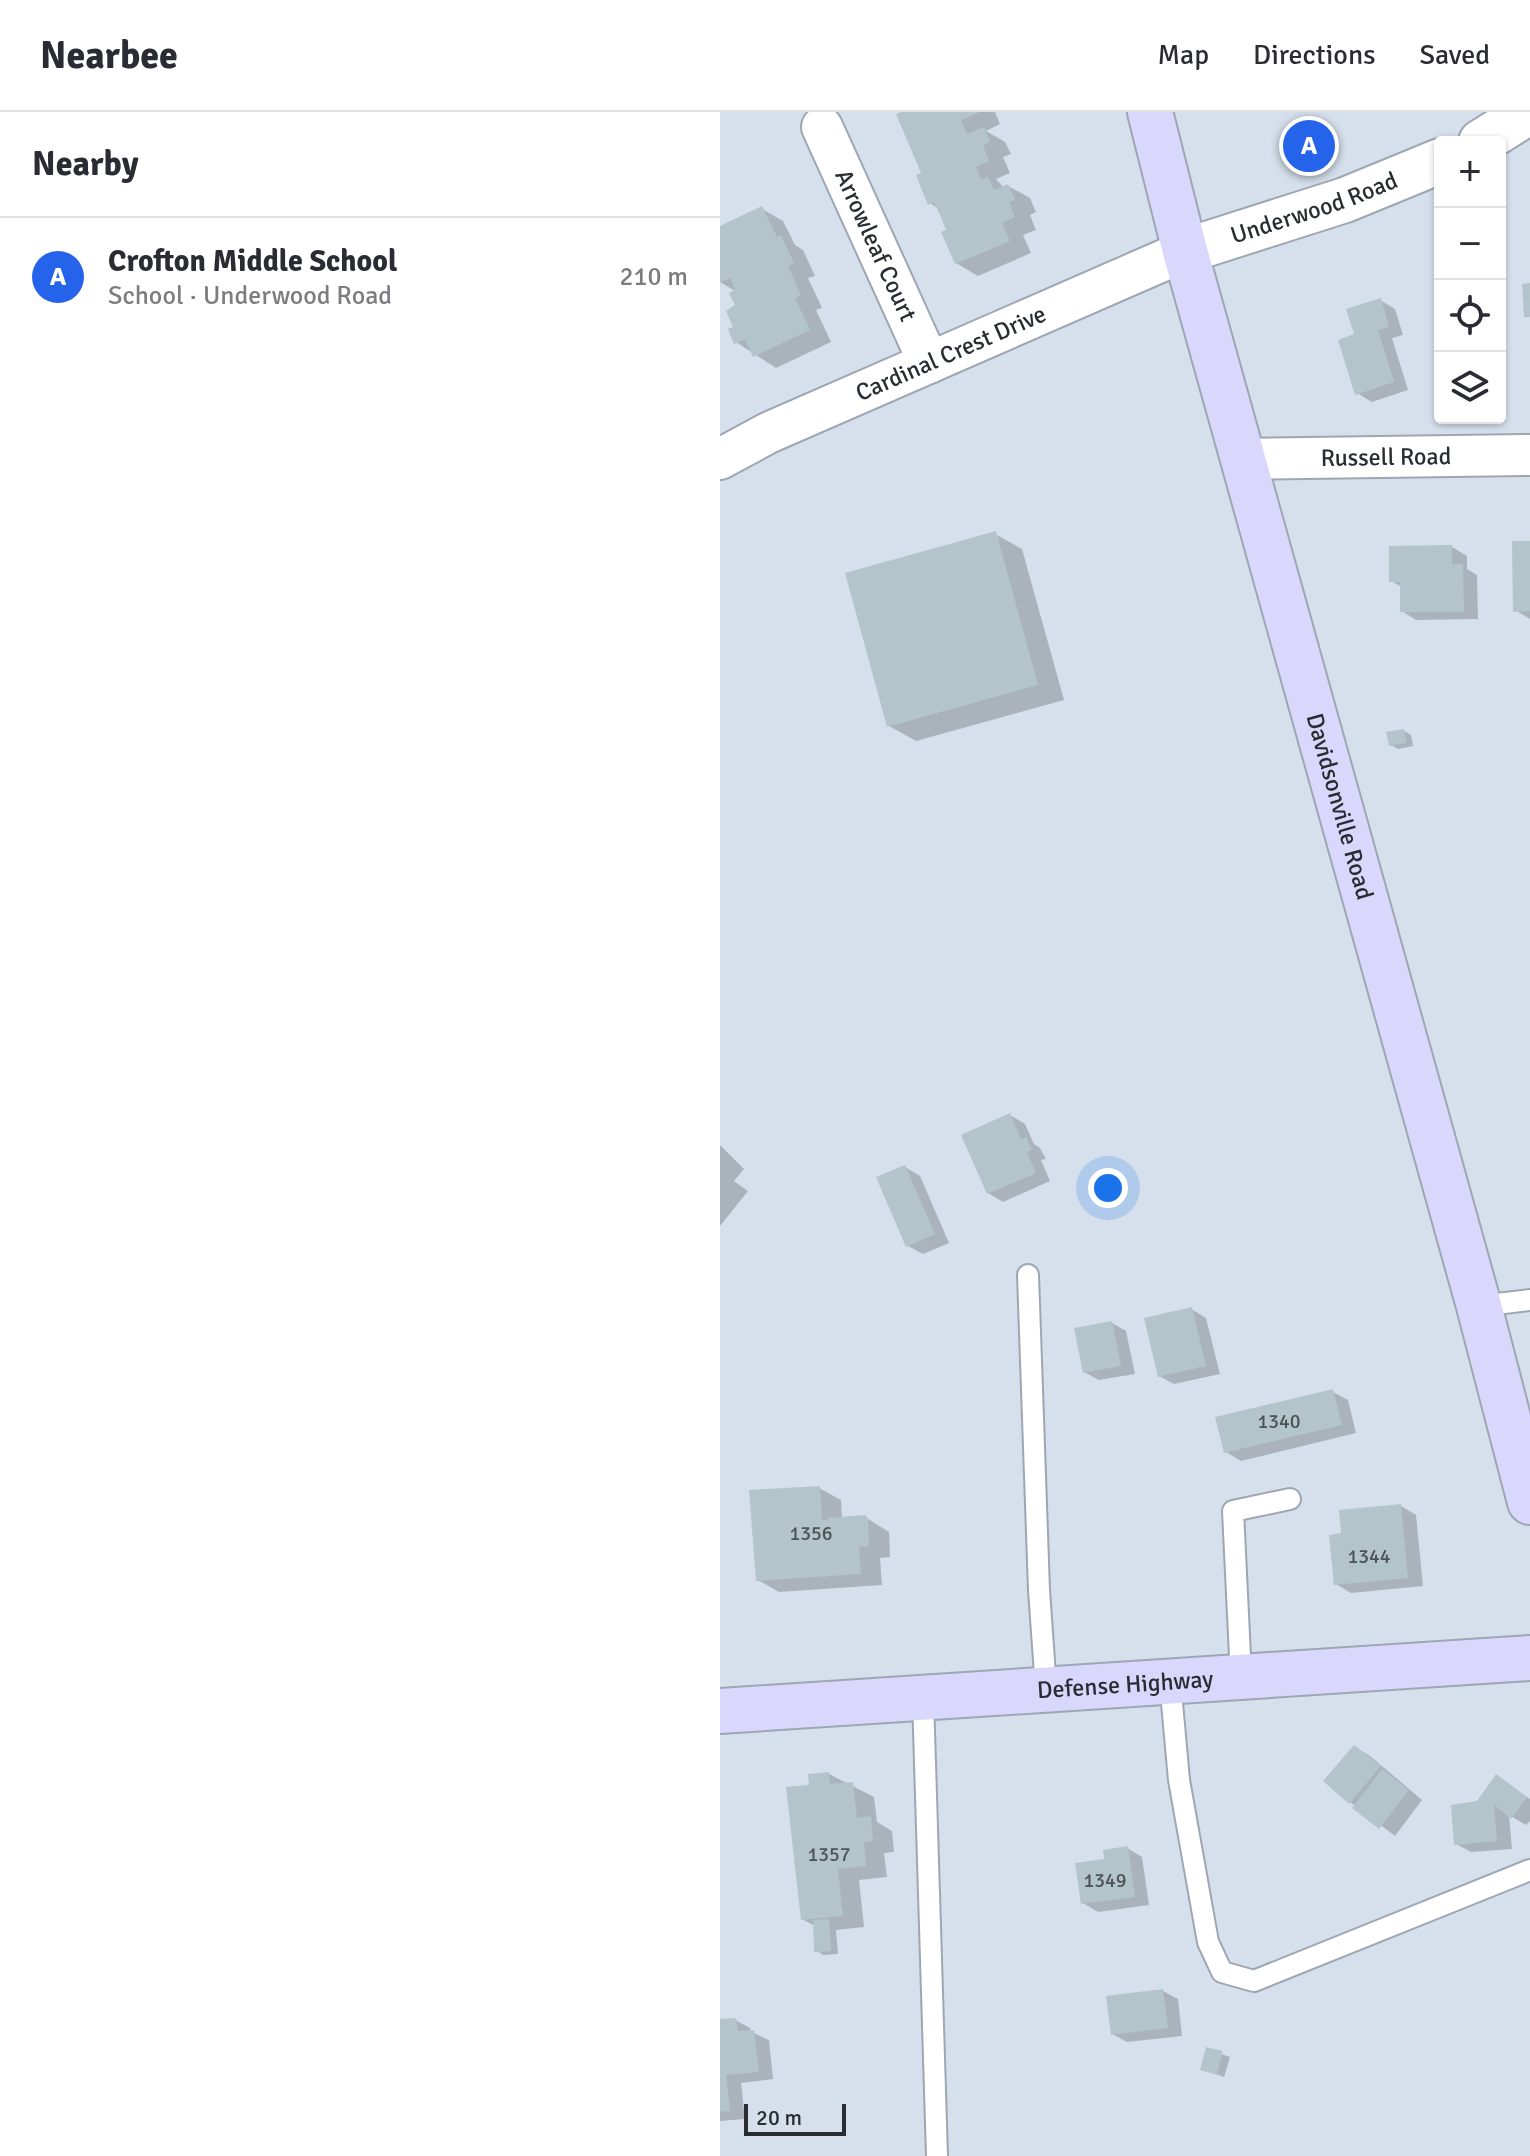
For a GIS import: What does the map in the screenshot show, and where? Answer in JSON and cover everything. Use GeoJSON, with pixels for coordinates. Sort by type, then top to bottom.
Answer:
{"type":"FeatureCollection","features":[{"type":"Feature","properties":{"kind":"main road","name":"Davidsonville Road"},"geometry":{"type":"LineString","coordinates":[[1150,112],[1185,251],[1479,1306],[1530,1502]]}},
{"type":"Feature","properties":{"kind":"main road","name":"Defense Highway"},"geometry":{"type":"LineString","coordinates":[[720,1711],[1530,1658]]}},
{"type":"Feature","properties":{"kind":"street"},"geometry":{"type":"LineString","coordinates":[[1491,136],[1529,112]]}},
{"type":"Feature","properties":{"kind":"street","name":"Arrowleaf Court"},"geometry":{"type":"LineString","coordinates":[[822,127],[929,363]]}},
{"type":"Feature","properties":{"kind":"street","name":"Underwood Road"},"geometry":{"type":"LineString","coordinates":[[1185,251],[1345,200],[1434,163]]}},
{"type":"Feature","properties":{"kind":"street","name":"Cardinal Crest Drive"},"geometry":{"type":"LineString","coordinates":[[721,455],[1185,251]]}},
{"type":"Feature","properties":{"kind":"street","name":"Russell Road"},"geometry":{"type":"LineString","coordinates":[[1242,459],[1530,455]]}},
{"type":"Feature","properties":{"kind":"lane"},"geometry":{"type":"LineString","coordinates":[[1028,1275],[1039,1590],[1046,1689]]}},
{"type":"Feature","properties":{"kind":"lane"},"geometry":{"type":"LineString","coordinates":[[1479,1306],[1530,1300]]}},
{"type":"Feature","properties":{"kind":"lane"},"geometry":{"type":"LineString","coordinates":[[1241,1677],[1233,1511],[1290,1499]]}},
{"type":"Feature","properties":{"kind":"lane"},"geometry":{"type":"LineString","coordinates":[[1170,1681],[1179,1780],[1197,1883],[1208,1942],[1222,1972],[1254,1981],[1530,1870]]}},
{"type":"Feature","properties":{"kind":"lane"},"geometry":{"type":"LineString","coordinates":[[923,1697],[937,2156]]}},
{"type":"Feature","properties":{"kind":"building"},"geometry":{"type":"Polygon","coordinates":[[[980,112],[961,120],[967,134],[984,127],[990,142],[983,145],[989,161],[976,167],[981,180],[988,177],[994,190],[1008,184],[1015,200],[1009,202],[1015,217],[1002,223],[1010,241],[955,264],[941,232],[946,230],[941,217],[934,202],[928,205],[916,175],[921,173],[896,114],[980,112]]]}},
{"type":"Feature","properties":{"kind":"building"},"geometry":{"type":"Polygon","coordinates":[[[762,206],[794,263],[788,266],[801,295],[795,298],[810,330],[753,357],[745,339],[734,344],[728,329],[733,327],[726,311],[735,305],[729,293],[735,290],[730,278],[720,282],[720,226],[762,206]]]}},
{"type":"Feature","properties":{"kind":"building"},"geometry":{"type":"Polygon","coordinates":[[[1530,283],[1530,317],[1524,317],[1522,284],[1530,283]]]}},
{"type":"Feature","properties":{"kind":"building"},"geometry":{"type":"Polygon","coordinates":[[[1381,298],[1389,327],[1378,330],[1394,382],[1355,395],[1338,340],[1354,334],[1346,309],[1381,298]]]}},
{"type":"Feature","properties":{"kind":"building"},"geometry":{"type":"Polygon","coordinates":[[[996,531],[1038,685],[887,727],[845,573],[996,531]]]}},
{"type":"Feature","properties":{"kind":"building"},"geometry":{"type":"Polygon","coordinates":[[[1512,541],[1530,541],[1530,611],[1513,612],[1512,541]]]}},
{"type":"Feature","properties":{"kind":"building"},"geometry":{"type":"Polygon","coordinates":[[[1452,545],[1452,564],[1463,564],[1464,612],[1400,612],[1400,582],[1389,582],[1389,546],[1452,545]]]}},
{"type":"Feature","properties":{"kind":"building"},"geometry":{"type":"Polygon","coordinates":[[[1404,729],[1407,743],[1389,746],[1386,732],[1404,729]]]}},
{"type":"Feature","properties":{"kind":"building"},"geometry":{"type":"Polygon","coordinates":[[[1010,1113],[1021,1139],[1026,1137],[1032,1150],[1027,1152],[1036,1173],[987,1194],[961,1135],[1010,1113]]]}},
{"type":"Feature","properties":{"kind":"building"},"geometry":{"type":"Polygon","coordinates":[[[905,1165],[935,1234],[906,1247],[876,1177],[905,1165]]]}},
{"type":"Feature","properties":{"kind":"building"},"geometry":{"type":"Polygon","coordinates":[[[1192,1307],[1206,1366],[1158,1377],[1144,1318],[1192,1307]]]}},
{"type":"Feature","properties":{"kind":"building"},"geometry":{"type":"Polygon","coordinates":[[[1112,1321],[1121,1366],[1083,1373],[1074,1328],[1112,1321]]]}},
{"type":"Feature","properties":{"kind":"building"},"geometry":{"type":"Polygon","coordinates":[[[1333,1389],[1342,1425],[1224,1453],[1215,1417],[1333,1389]]]}},
{"type":"Feature","properties":{"kind":"building"},"geometry":{"type":"Polygon","coordinates":[[[820,1486],[822,1520],[865,1515],[868,1518],[869,1546],[859,1547],[861,1574],[756,1581],[749,1490],[820,1486]]]}},
{"type":"Feature","properties":{"kind":"building"},"geometry":{"type":"Polygon","coordinates":[[[1401,1504],[1408,1578],[1334,1585],[1329,1535],[1341,1533],[1339,1510],[1401,1504]]]}},
{"type":"Feature","properties":{"kind":"building"},"geometry":{"type":"Polygon","coordinates":[[[1354,1745],[1381,1766],[1349,1804],[1323,1781],[1354,1745]]]}},
{"type":"Feature","properties":{"kind":"building"},"geometry":{"type":"Polygon","coordinates":[[[1382,1769],[1409,1790],[1379,1829],[1352,1808],[1382,1769]]]}},
{"type":"Feature","properties":{"kind":"building"},"geometry":{"type":"Polygon","coordinates":[[[829,1772],[830,1784],[853,1782],[857,1818],[871,1816],[873,1841],[864,1842],[866,1866],[838,1869],[843,1916],[801,1920],[786,1787],[809,1785],[808,1774],[829,1772]]]}},
{"type":"Feature","properties":{"kind":"building"},"geometry":{"type":"Polygon","coordinates":[[[1496,1774],[1527,1797],[1511,1819],[1494,1805],[1497,1841],[1454,1845],[1451,1805],[1477,1801],[1496,1774]]]}},
{"type":"Feature","properties":{"kind":"building"},"geometry":{"type":"Polygon","coordinates":[[[1128,1846],[1135,1897],[1081,1904],[1075,1863],[1104,1859],[1103,1850],[1128,1846]]]}},
{"type":"Feature","properties":{"kind":"building"},"geometry":{"type":"Polygon","coordinates":[[[829,1919],[831,1951],[814,1952],[813,1920],[829,1919]]]}},
{"type":"Feature","properties":{"kind":"building"},"geometry":{"type":"Polygon","coordinates":[[[1163,1989],[1168,2028],[1111,2035],[1106,1996],[1163,1989]]]}},
{"type":"Feature","properties":{"kind":"building"},"geometry":{"type":"Polygon","coordinates":[[[736,2018],[738,2031],[754,2030],[759,2072],[726,2075],[730,2111],[720,2112],[720,2019],[736,2018]]]}},
{"type":"Feature","properties":{"kind":"building"},"geometry":{"type":"Polygon","coordinates":[[[1206,2047],[1223,2051],[1217,2075],[1200,2070],[1206,2047]]]}},
{"type":"Feature","properties":{"kind":"place","name":"Crofton Middle School"},"geometry":{"type":"Point","coordinates":[1309,146]}}]}
